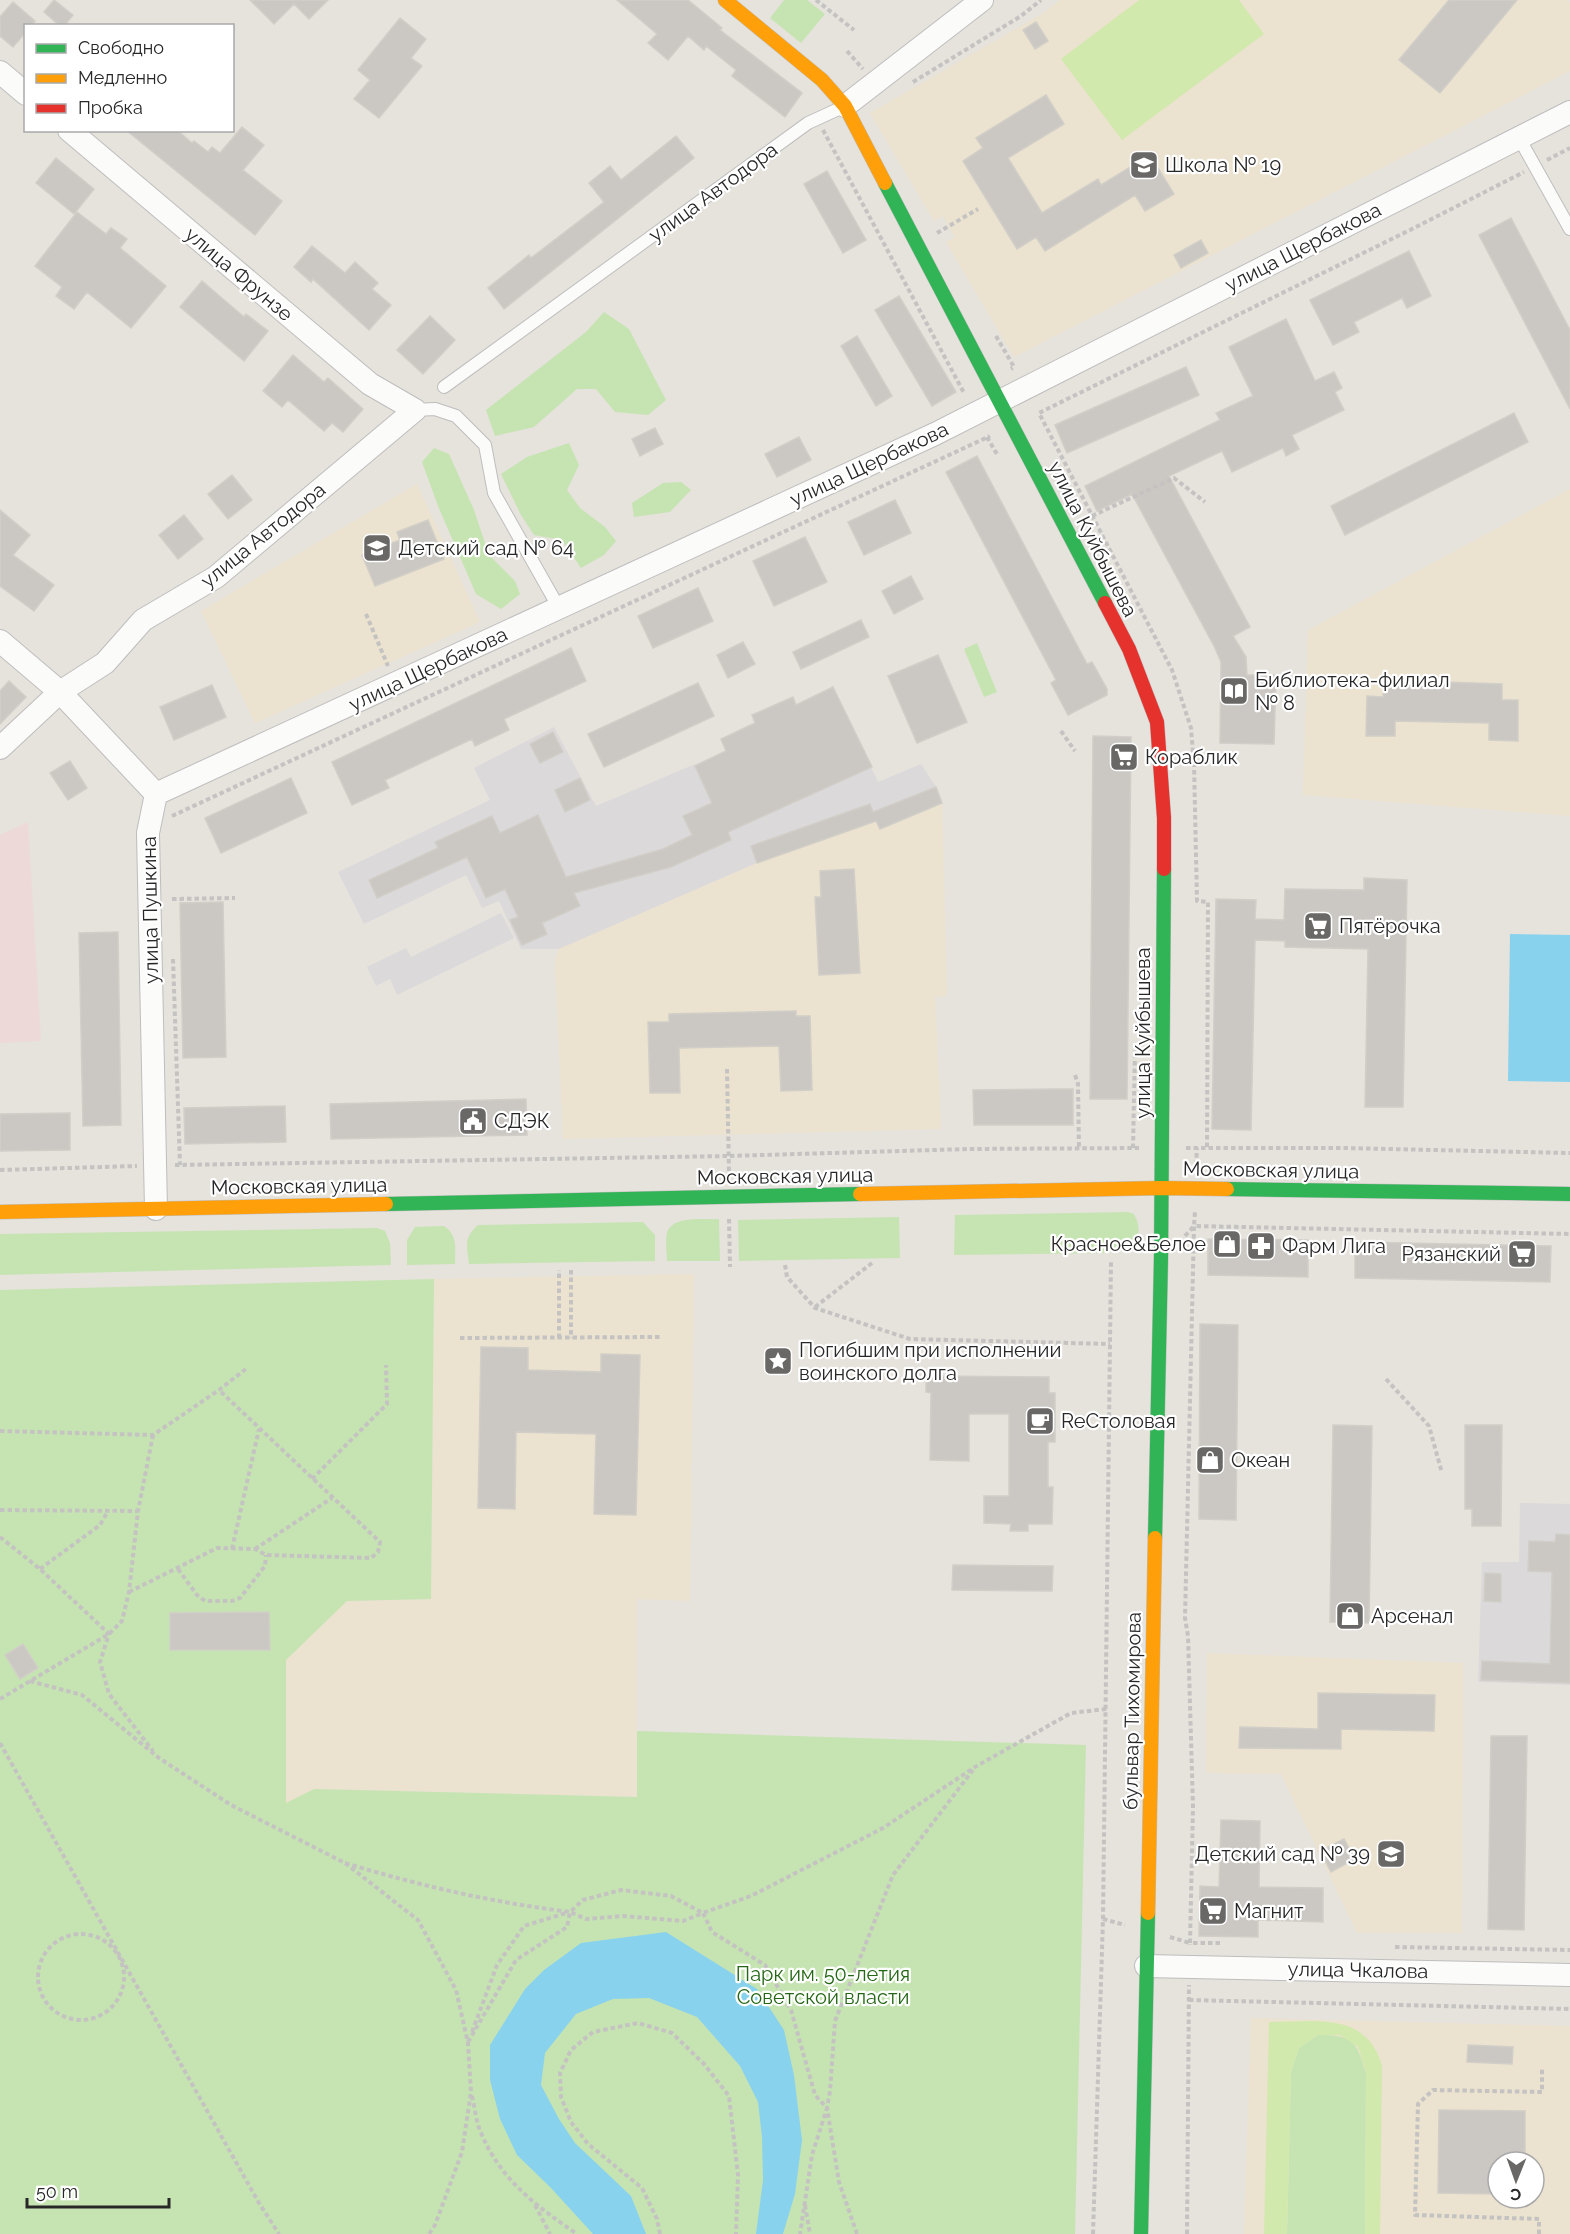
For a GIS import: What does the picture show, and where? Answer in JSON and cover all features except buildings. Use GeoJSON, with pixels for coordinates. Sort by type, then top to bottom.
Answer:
{"type":"FeatureCollection","features":[{"type":"Feature","properties":{"kind":"street","name":"улица Куйбышева"},"geometry":{"type":"LineString","coordinates":[[725,0],[822,80],[845,106],[1129,650],[1157,722],[1164,818],[1161,1188]]}},
{"type":"Feature","properties":{"kind":"street","name":"улица Автодора"},"geometry":{"type":"LineString","coordinates":[[845,106],[982,0]]}},
{"type":"Feature","properties":{"kind":"street"},"geometry":{"type":"LineString","coordinates":[[0,72],[24,92]]}},
{"type":"Feature","properties":{"kind":"street","name":"улица Щербакова"},"geometry":{"type":"LineString","coordinates":[[156,794],[559,608],[995,391],[1570,112]]}},
{"type":"Feature","properties":{"kind":"street","name":"улица Фрунзе"},"geometry":{"type":"LineString","coordinates":[[71,132],[370,384],[415,410]]}},
{"type":"Feature","properties":{"kind":"street","name":"улица Автодора"},"geometry":{"type":"LineString","coordinates":[[0,748],[60,692],[105,663],[142,620],[216,577],[415,410]]}},
{"type":"Feature","properties":{"kind":"street"},"geometry":{"type":"LineString","coordinates":[[0,641],[60,692],[156,794]]}},
{"type":"Feature","properties":{"kind":"street","name":"улица Пушкина"},"geometry":{"type":"LineString","coordinates":[[156,794],[148,833],[156,1209]]}},
{"type":"Feature","properties":{"kind":"street","name":"Московская улица"},"geometry":{"type":"LineString","coordinates":[[0,1212],[1161,1188],[1570,1194]]}},
{"type":"Feature","properties":{"kind":"street","name":"бульвар Тихомирова"},"geometry":{"type":"LineString","coordinates":[[1141,2234],[1161,1286],[1161,1188]]}},
{"type":"Feature","properties":{"kind":"street","name":"улица Чкалова"},"geometry":{"type":"LineString","coordinates":[[1146,1966],[1570,1975]]}},
{"type":"Feature","properties":{"kind":"lane","name":"улица Автодора"},"geometry":{"type":"LineString","coordinates":[[444,387],[798,130],[845,106]]}},
{"type":"Feature","properties":{"kind":"lane"},"geometry":{"type":"LineString","coordinates":[[1519,138],[1570,229]]}},
{"type":"Feature","properties":{"kind":"lane"},"geometry":{"type":"LineString","coordinates":[[415,410],[435,409],[456,416],[485,445],[494,493],[559,608]]}},
{"type":"Feature","properties":{"kind":"path"},"geometry":{"type":"LineString","coordinates":[[816,0],[854,30]]}},
{"type":"Feature","properties":{"kind":"path"},"geometry":{"type":"LineString","coordinates":[[906,85],[1021,16],[1041,0]]}},
{"type":"Feature","properties":{"kind":"path"},"geometry":{"type":"LineString","coordinates":[[817,119],[998,458]]}},
{"type":"Feature","properties":{"kind":"path"},"geometry":{"type":"LineString","coordinates":[[169,817],[1039,413],[1412,229],[1570,148]]}},
{"type":"Feature","properties":{"kind":"path"},"geometry":{"type":"LineString","coordinates":[[930,225],[935,235],[978,209]]}},
{"type":"Feature","properties":{"kind":"path"},"geometry":{"type":"LineString","coordinates":[[956,401],[970,404],[995,391],[1014,367],[990,326]]}},
{"type":"Feature","properties":{"kind":"path"},"geometry":{"type":"LineString","coordinates":[[1039,413],[1172,670],[1191,728],[1197,901],[1208,902],[1207,1148]]}},
{"type":"Feature","properties":{"kind":"path"},"geometry":{"type":"LineString","coordinates":[[1092,516],[1174,478],[1205,502]]}},
{"type":"Feature","properties":{"kind":"path"},"geometry":{"type":"LineString","coordinates":[[366,614],[406,708]]}},
{"type":"Feature","properties":{"kind":"path"},"geometry":{"type":"LineString","coordinates":[[1061,731],[1075,751]]}},
{"type":"Feature","properties":{"kind":"path"},"geometry":{"type":"LineString","coordinates":[[171,887],[172,910]]}},
{"type":"Feature","properties":{"kind":"path"},"geometry":{"type":"LineString","coordinates":[[171,899],[235,898]]}},
{"type":"Feature","properties":{"kind":"path"},"geometry":{"type":"LineString","coordinates":[[173,956],[180,1165]]}},
{"type":"Feature","properties":{"kind":"path"},"geometry":{"type":"LineString","coordinates":[[1133,1148],[1136,1043]]}},
{"type":"Feature","properties":{"kind":"path"},"geometry":{"type":"LineString","coordinates":[[727,1069],[730,1267]]}},
{"type":"Feature","properties":{"kind":"path"},"geometry":{"type":"LineString","coordinates":[[1075,1075],[1078,1084],[1079,1148]]}},
{"type":"Feature","properties":{"kind":"path"},"geometry":{"type":"LineString","coordinates":[[0,1170],[155,1165],[1079,1148],[1570,1153]]}},
{"type":"Feature","properties":{"kind":"path"},"geometry":{"type":"LineString","coordinates":[[1187,2234],[1193,1807],[1188,1636],[1185,1618],[1194,1226],[1570,1234]]}},
{"type":"Feature","properties":{"kind":"path"},"geometry":{"type":"LineString","coordinates":[[1093,2234],[1103,1919],[1111,1260]]}},
{"type":"Feature","properties":{"kind":"path"},"geometry":{"type":"LineString","coordinates":[[815,1308],[872,1263]]}},
{"type":"Feature","properties":{"kind":"path"},"geometry":{"type":"LineString","coordinates":[[785,1265],[787,1277],[815,1308],[910,1339],[1110,1344]]}},
{"type":"Feature","properties":{"kind":"path"},"geometry":{"type":"LineString","coordinates":[[571,1269],[571,1338]]}},
{"type":"Feature","properties":{"kind":"path"},"geometry":{"type":"LineString","coordinates":[[559,1270],[559,1338]]}},
{"type":"Feature","properties":{"kind":"path"},"geometry":{"type":"LineString","coordinates":[[460,1338],[660,1338]]}},
{"type":"Feature","properties":{"kind":"path"},"geometry":{"type":"LineString","coordinates":[[312,1479],[387,1404],[387,1365]]}},
{"type":"Feature","properties":{"kind":"path"},"geometry":{"type":"LineString","coordinates":[[0,1431],[153,1435],[247,1368]]}},
{"type":"Feature","properties":{"kind":"path"},"geometry":{"type":"LineString","coordinates":[[1386,1379],[1429,1426],[1442,1473]]}},
{"type":"Feature","properties":{"kind":"path"},"geometry":{"type":"LineString","coordinates":[[129,1592],[217,1548],[255,1549],[266,1556],[371,1558],[378,1552],[380,1542],[219,1390]]}},
{"type":"Feature","properties":{"kind":"path"},"geometry":{"type":"LineString","coordinates":[[232,1549],[259,1429]]}},
{"type":"Feature","properties":{"kind":"path"},"geometry":{"type":"LineString","coordinates":[[0,1699],[109,1634],[122,1621],[129,1592],[138,1511],[153,1435]]}},
{"type":"Feature","properties":{"kind":"path"},"geometry":{"type":"LineString","coordinates":[[255,1549],[332,1498]]}},
{"type":"Feature","properties":{"kind":"path"},"geometry":{"type":"LineString","coordinates":[[0,1510],[138,1511]]}},
{"type":"Feature","properties":{"kind":"path"},"geometry":{"type":"LineString","coordinates":[[40,1569],[100,1525],[108,1511]]}},
{"type":"Feature","properties":{"kind":"path"},"geometry":{"type":"LineString","coordinates":[[0,1537],[40,1569],[109,1634]]}},
{"type":"Feature","properties":{"kind":"path"},"geometry":{"type":"LineString","coordinates":[[178,1569],[197,1595],[205,1601],[232,1601],[240,1598],[266,1566],[266,1556]]}},
{"type":"Feature","properties":{"kind":"path"},"geometry":{"type":"LineString","coordinates":[[109,1634],[100,1662],[109,1694],[159,1758]]}},
{"type":"Feature","properties":{"kind":"path"},"geometry":{"type":"LineString","coordinates":[[30,1681],[82,1695],[159,1758],[231,1805],[345,1863],[418,1885],[485,1899],[570,1912],[586,1919],[623,1916],[683,1921],[750,1896],[883,1828],[975,1767],[1071,1713],[1106,1709]]}},
{"type":"Feature","properties":{"kind":"path"},"geometry":{"type":"LineString","coordinates":[[0,1743],[120,1958],[279,2234]]}},
{"type":"Feature","properties":{"kind":"path"},"geometry":{"type":"LineString","coordinates":[[800,2234],[812,2155],[830,2091],[835,2021],[893,1875],[975,1767]]}},
{"type":"Feature","properties":{"kind":"path"},"geometry":{"type":"LineString","coordinates":[[345,1863],[418,1920],[456,1990],[468,2043],[471,2092],[480,2131],[496,2163],[535,2205],[577,2234]]}},
{"type":"Feature","properties":{"kind":"path"},"geometry":{"type":"LineString","coordinates":[[468,2043],[497,1965],[524,1926],[570,1912],[583,1900],[621,1890],[671,1896],[703,1913],[712,1932],[765,1965],[791,2010],[815,2095],[826,2108],[839,2182],[857,2234]]}},
{"type":"Feature","properties":{"kind":"path"},"geometry":{"type":"LineString","coordinates":[[468,2043],[516,1960],[567,1927],[570,1912]]}},
{"type":"Feature","properties":{"kind":"path"},"geometry":{"type":"LineString","coordinates":[[1103,1919],[1190,1943],[1220,1943]]}},
{"type":"Feature","properties":{"kind":"path"},"geometry":{"type":"LineString","coordinates":[[86,1934],[100,1938],[112,1946],[120,1958],[124,1971],[122,1992],[110,2010],[98,2017],[85,2021],[64,2016],[47,2004],[40,1992],[38,1977],[40,1963],[47,1950],[58,1941],[71,1935],[86,1934]]}},
{"type":"Feature","properties":{"kind":"path"},"geometry":{"type":"LineString","coordinates":[[1395,1947],[1570,1950]]}},
{"type":"Feature","properties":{"kind":"path"},"geometry":{"type":"LineString","coordinates":[[1189,2000],[1570,2008]]}},
{"type":"Feature","properties":{"kind":"path"},"geometry":{"type":"LineString","coordinates":[[660,2234],[657,2219],[642,2188],[588,2144],[572,2122],[561,2097],[560,2073],[571,2049],[593,2032],[638,2024],[672,2033],[704,2064],[729,2096],[738,2175],[736,2234]]}},
{"type":"Feature","properties":{"kind":"path"},"geometry":{"type":"LineString","coordinates":[[1539,2234],[1539,2219],[1415,2216],[1418,2103],[1433,2090],[1542,2092],[1542,2067]]}},
{"type":"Feature","properties":{"kind":"path"},"geometry":{"type":"LineString","coordinates":[[429,2234],[435,2225],[462,2152],[471,2092]]}},
{"type":"Feature","properties":{"kind":"path"},"geometry":{"type":"LineString","coordinates":[[805,2202],[810,2234]]}},
{"type":"Feature","properties":{"kind":"path"},"geometry":{"type":"LineString","coordinates":[[535,2205],[549,2234]]}},
{"type":"Feature","properties":{"kind":"shaded area","name":"Школа № 19"},"geometry":{"type":"Polygon","coordinates":[[[1060,0],[1566,0],[1570,3],[1570,71],[1014,357],[946,242],[955,237],[943,216],[934,221],[870,113],[1042,14],[1060,0]]]}},
{"type":"Feature","properties":{"kind":"shaded area","name":"Детский сад № 64"},"geometry":{"type":"Polygon","coordinates":[[[417,484],[480,622],[255,723],[201,611],[417,484]]]}},
{"type":"Feature","properties":{"kind":"shaded area"},"geometry":{"type":"Polygon","coordinates":[[[1570,489],[1570,816],[1303,795],[1308,630],[1570,489]]]}},
{"type":"Feature","properties":{"kind":"shaded area"},"geometry":{"type":"Polygon","coordinates":[[[833,687],[878,782],[921,764],[936,787],[942,803],[880,829],[876,821],[757,863],[559,949],[521,949],[499,901],[482,908],[466,875],[364,924],[338,872],[490,800],[474,768],[554,727],[596,806],[726,751],[721,739],[756,725],[752,715],[793,697],[797,705],[833,687]]]}},
{"type":"Feature","properties":{"kind":"shaded area"},"geometry":{"type":"Polygon","coordinates":[[[942,803],[947,996],[935,997],[941,1129],[563,1139],[555,961],[559,949],[757,863],[876,821],[880,828],[942,803]]]}},
{"type":"Feature","properties":{"kind":"shaded area"},"geometry":{"type":"Polygon","coordinates":[[[28,822],[41,1041],[0,1043],[0,835],[28,822]]]}},
{"type":"Feature","properties":{"kind":"shaded area"},"geometry":{"type":"Polygon","coordinates":[[[501,913],[514,938],[397,995],[390,979],[376,986],[367,967],[406,948],[411,957],[501,913]]]}},
{"type":"Feature","properties":{"kind":"shaded area"},"geometry":{"type":"Polygon","coordinates":[[[694,1274],[690,1601],[637,1599],[637,1797],[314,1789],[286,1804],[286,1660],[347,1601],[431,1599],[434,1279],[694,1274]]]}},
{"type":"Feature","properties":{"kind":"shaded area"},"geometry":{"type":"Polygon","coordinates":[[[1520,1503],[1570,1504],[1570,1685],[1478,1682],[1482,1562],[1519,1562],[1520,1503]]]}},
{"type":"Feature","properties":{"kind":"shaded area","name":"Детский сад № 39"},"geometry":{"type":"Polygon","coordinates":[[[1207,1653],[1463,1663],[1462,1933],[1357,1933],[1281,1774],[1206,1773],[1207,1653]]]}},
{"type":"Feature","properties":{"kind":"shaded area"},"geometry":{"type":"Polygon","coordinates":[[[1251,2018],[1570,2026],[1570,2234],[1244,2234],[1251,2018]]]}},
{"type":"Feature","properties":{"kind":"green space"},"geometry":{"type":"Polygon","coordinates":[[[784,0],[807,0],[825,14],[801,43],[770,18],[784,0]]]}},
{"type":"Feature","properties":{"kind":"green space"},"geometry":{"type":"Polygon","coordinates":[[[1139,0],[1239,0],[1264,34],[1122,140],[1061,59],[1139,0]]]}},
{"type":"Feature","properties":{"kind":"green space"},"geometry":{"type":"Polygon","coordinates":[[[604,312],[629,329],[666,400],[648,415],[615,412],[596,389],[577,389],[534,427],[495,436],[486,410],[586,332],[604,312]]]}},
{"type":"Feature","properties":{"kind":"green space"},"geometry":{"type":"Polygon","coordinates":[[[569,443],[579,465],[567,490],[580,508],[605,527],[616,541],[604,555],[581,568],[562,540],[534,535],[521,515],[501,474],[527,457],[569,443]]]}},
{"type":"Feature","properties":{"kind":"green space"},"geometry":{"type":"Polygon","coordinates":[[[434,448],[449,454],[474,510],[489,555],[515,581],[520,594],[501,609],[476,594],[438,506],[422,462],[434,448]]]}},
{"type":"Feature","properties":{"kind":"green space"},"geometry":{"type":"Polygon","coordinates":[[[681,482],[691,490],[670,512],[634,517],[632,503],[663,483],[681,482]]]}},
{"type":"Feature","properties":{"kind":"green space"},"geometry":{"type":"Polygon","coordinates":[[[977,643],[997,692],[984,697],[964,649],[977,643]]]}},
{"type":"Feature","properties":{"kind":"green space"},"geometry":{"type":"Polygon","coordinates":[[[1128,1212],[1134,1214],[1138,1223],[1138,1236],[1131,1249],[1106,1253],[954,1255],[955,1215],[1128,1212]]]}},
{"type":"Feature","properties":{"kind":"green space"},"geometry":{"type":"Polygon","coordinates":[[[899,1217],[900,1258],[739,1261],[738,1220],[899,1217]]]}},
{"type":"Feature","properties":{"kind":"green space"},"geometry":{"type":"Polygon","coordinates":[[[719,1219],[720,1261],[667,1261],[666,1236],[670,1227],[682,1221],[719,1219]]]}},
{"type":"Feature","properties":{"kind":"green space"},"geometry":{"type":"Polygon","coordinates":[[[643,1222],[655,1235],[655,1261],[469,1264],[468,1238],[478,1225],[643,1222]]]}},
{"type":"Feature","properties":{"kind":"green space"},"geometry":{"type":"Polygon","coordinates":[[[444,1226],[454,1238],[455,1264],[407,1265],[407,1240],[415,1227],[444,1226]]]}},
{"type":"Feature","properties":{"kind":"green space"},"geometry":{"type":"Polygon","coordinates":[[[377,1228],[385,1231],[390,1243],[391,1265],[0,1275],[0,1234],[377,1228]]]}},
{"type":"Feature","properties":{"kind":"green space","name":"Парк им. 50-летия Советской власти"},"geometry":{"type":"Polygon","coordinates":[[[434,1279],[431,1599],[347,1601],[286,1660],[286,1803],[314,1789],[637,1797],[637,1731],[1086,1745],[1075,2234],[0,2234],[0,1290],[434,1279]]]}},
{"type":"Feature","properties":{"kind":"green space"},"geometry":{"type":"Polygon","coordinates":[[[1269,2022],[1337,2023],[1352,2028],[1364,2036],[1375,2048],[1382,2066],[1380,2234],[1365,2234],[1366,2072],[1358,2047],[1340,2035],[1318,2035],[1299,2048],[1291,2072],[1287,2234],[1264,2234],[1269,2022]]]}},
{"type":"Feature","properties":{"kind":"green space"},"geometry":{"type":"Polygon","coordinates":[[[1318,2035],[1346,2038],[1356,2046],[1366,2073],[1365,2234],[1287,2234],[1291,2072],[1299,2048],[1318,2035]]]}},
{"type":"Feature","properties":{"kind":"water"},"geometry":{"type":"Polygon","coordinates":[[[1510,934],[1570,935],[1570,1082],[1508,1081],[1510,934]]]}},
{"type":"Feature","properties":{"kind":"water"},"geometry":{"type":"Polygon","coordinates":[[[666,1932],[757,1989],[784,2030],[794,2075],[802,2140],[795,2194],[783,2234],[756,2234],[763,2180],[758,2102],[740,2066],[697,2017],[649,1998],[613,1999],[576,2014],[545,2053],[541,2085],[559,2119],[575,2143],[631,2196],[646,2234],[593,2234],[517,2155],[500,2119],[490,2080],[490,2045],[525,1989],[544,1970],[581,1943],[666,1932]]]}},
{"type":"Feature","properties":{"kind":"traffic: fast"},"geometry":{"type":"LineString","coordinates":[[885,183],[1105,603]]}},
{"type":"Feature","properties":{"kind":"traffic: fast"},"geometry":{"type":"LineString","coordinates":[[1155,1538],[1161,1258],[1164,869]]}},
{"type":"Feature","properties":{"kind":"traffic: fast"},"geometry":{"type":"LineString","coordinates":[[1227,1189],[1570,1194]]}},
{"type":"Feature","properties":{"kind":"traffic: fast"},"geometry":{"type":"LineString","coordinates":[[386,1204],[860,1194]]}},
{"type":"Feature","properties":{"kind":"traffic: fast"},"geometry":{"type":"LineString","coordinates":[[1141,2234],[1148,1913]]}},
{"type":"Feature","properties":{"kind":"traffic: slow"},"geometry":{"type":"LineString","coordinates":[[725,0],[822,80],[845,106],[885,183]]}},
{"type":"Feature","properties":{"kind":"traffic: slow"},"geometry":{"type":"LineString","coordinates":[[860,1194],[1161,1188],[1227,1189]]}},
{"type":"Feature","properties":{"kind":"traffic: slow"},"geometry":{"type":"LineString","coordinates":[[0,1212],[386,1204]]}},
{"type":"Feature","properties":{"kind":"traffic: slow"},"geometry":{"type":"LineString","coordinates":[[1148,1913],[1155,1538]]}},
{"type":"Feature","properties":{"kind":"traffic: jam"},"geometry":{"type":"LineString","coordinates":[[1105,603],[1129,649],[1157,722],[1164,818],[1164,869]]}},
{"type":"Feature","properties":{"kind":"place","name":"Школа № 19"},"geometry":{"type":"Point","coordinates":[1144,165]}},
{"type":"Feature","properties":{"kind":"place","name":"Детский сад № 64"},"geometry":{"type":"Point","coordinates":[377,548]}},
{"type":"Feature","properties":{"kind":"place","name":"Библиотека-филиал № 8"},"geometry":{"type":"Point","coordinates":[1234,691]}},
{"type":"Feature","properties":{"kind":"place","name":"Кораблик"},"geometry":{"type":"Point","coordinates":[1124,757]}},
{"type":"Feature","properties":{"kind":"place","name":"Пятёрочка"},"geometry":{"type":"Point","coordinates":[1318,926]}},
{"type":"Feature","properties":{"kind":"place","name":"СДЭК"},"geometry":{"type":"Point","coordinates":[473,1121]}},
{"type":"Feature","properties":{"kind":"place","name":"Красное&Белое"},"geometry":{"type":"Point","coordinates":[1227,1244]}},
{"type":"Feature","properties":{"kind":"place","name":"Фарм Лига"},"geometry":{"type":"Point","coordinates":[1261,1246]}},
{"type":"Feature","properties":{"kind":"place","name":"Рязанский"},"geometry":{"type":"Point","coordinates":[1522,1254]}},
{"type":"Feature","properties":{"kind":"place","name":"Погибшим при исполнении воинского долга"},"geometry":{"type":"Point","coordinates":[778,1361]}},
{"type":"Feature","properties":{"kind":"place","name":"ReСтоловая"},"geometry":{"type":"Point","coordinates":[1040,1421]}},
{"type":"Feature","properties":{"kind":"place","name":"Океан"},"geometry":{"type":"Point","coordinates":[1210,1460]}},
{"type":"Feature","properties":{"kind":"place","name":"Арсенал"},"geometry":{"type":"Point","coordinates":[1350,1616]}},
{"type":"Feature","properties":{"kind":"place","name":"Детский сад № 39"},"geometry":{"type":"Point","coordinates":[1391,1854]}},
{"type":"Feature","properties":{"kind":"place","name":"Магнит"},"geometry":{"type":"Point","coordinates":[1213,1911]}}]}
